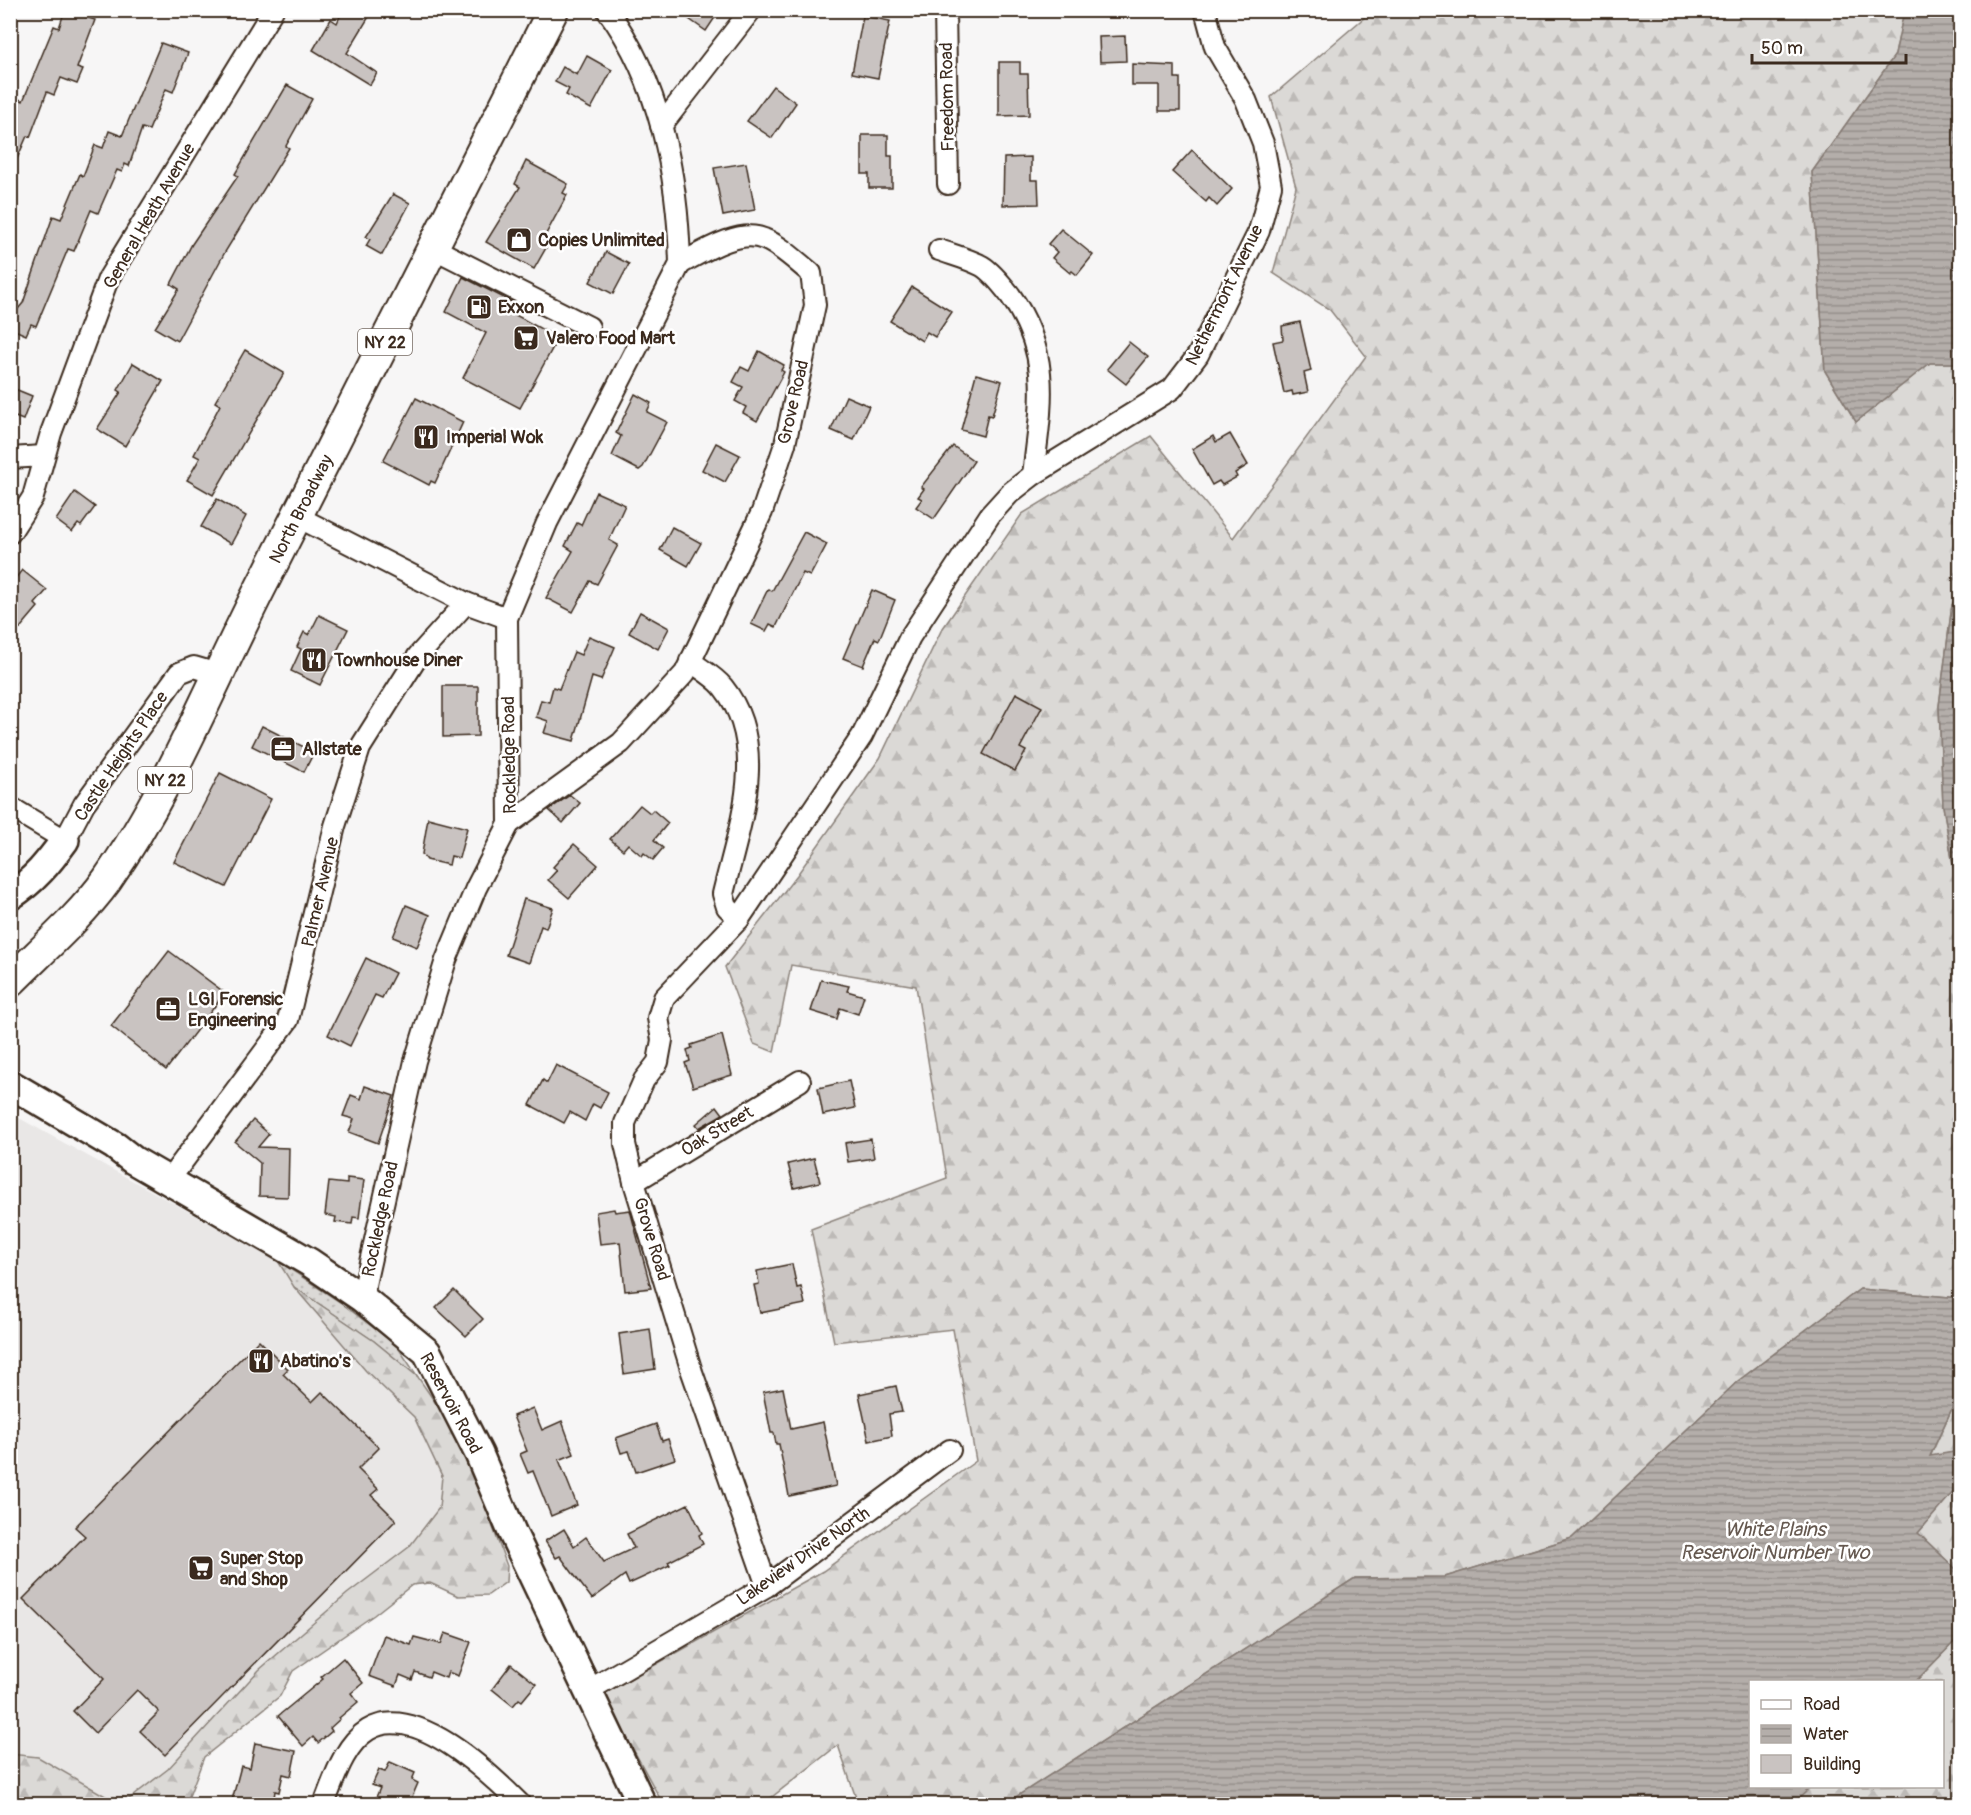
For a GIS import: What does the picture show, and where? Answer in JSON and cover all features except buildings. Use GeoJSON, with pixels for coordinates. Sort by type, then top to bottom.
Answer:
{"type":"FeatureCollection","features":[{"type":"Feature","properties":{"kind":"main road","name":"North Broadway"},"geometry":{"type":"LineString","coordinates":[[10,982],[75,917],[111,873],[149,810],[553,10]]}},
{"type":"Feature","properties":{"kind":"street","name":"General Heath Avenue"},"geometry":{"type":"LineString","coordinates":[[10,533],[33,496],[44,456],[108,279],[273,10]]}},
{"type":"Feature","properties":{"kind":"street"},"geometry":{"type":"LineString","coordinates":[[607,10],[633,50],[662,126],[679,218],[680,264]]}},
{"type":"Feature","properties":{"kind":"street"},"geometry":{"type":"LineString","coordinates":[[662,126],[751,10]]}},
{"type":"Feature","properties":{"kind":"street","name":"Freedom Road"},"geometry":{"type":"LineString","coordinates":[[945,10],[948,184]]}},
{"type":"Feature","properties":{"kind":"street","name":"Nethermont Avenue"},"geometry":{"type":"LineString","coordinates":[[1033,475],[1172,389],[1198,355],[1259,231],[1272,186],[1263,142],[1246,100],[1215,47],[1206,10]]}},
{"type":"Feature","properties":{"kind":"street","name":"Grove Road"},"geometry":{"type":"LineString","coordinates":[[510,824],[621,743],[685,673],[762,512],[785,444],[815,305],[811,273],[764,238],[741,238],[721,242],[680,264]]}},
{"type":"Feature","properties":{"kind":"street"},"geometry":{"type":"LineString","coordinates":[[433,248],[590,327]]}},
{"type":"Feature","properties":{"kind":"street"},"geometry":{"type":"LineString","coordinates":[[939,250],[984,267],[1005,288],[1028,319],[1040,360],[1041,408],[1033,475]]}},
{"type":"Feature","properties":{"kind":"street","name":"Rockledge Road"},"geometry":{"type":"LineString","coordinates":[[362,1298],[415,1061],[446,960],[476,888],[510,824],[499,615],[680,264]]}},
{"type":"Feature","properties":{"kind":"street"},"geometry":{"type":"LineString","coordinates":[[10,458],[44,456]]}},
{"type":"Feature","properties":{"kind":"street","name":"Grove Road"},"geometry":{"type":"LineString","coordinates":[[767,1586],[692,1372],[634,1182],[625,1144],[625,1123],[644,1080],[658,1062],[662,1040],[658,1018],[664,998],[739,919],[862,736],[910,637],[953,567],[990,515],[1010,493],[1033,475]]}},
{"type":"Feature","properties":{"kind":"street"},"geometry":{"type":"LineString","coordinates":[[298,518],[466,603],[499,615]]}},
{"type":"Feature","properties":{"kind":"street","name":"Palmer Avenue"},"geometry":{"type":"LineString","coordinates":[[170,1180],[288,1020],[340,808],[360,748],[418,657],[466,603]]}},
{"type":"Feature","properties":{"kind":"street"},"geometry":{"type":"LineString","coordinates":[[690,662],[723,687],[745,731],[747,800],[723,894],[727,907],[739,919]]}},
{"type":"Feature","properties":{"kind":"street","name":"Castle Heights Place"},"geometry":{"type":"LineString","coordinates":[[10,896],[24,887],[46,866],[65,840],[84,804],[179,674],[194,667],[218,674]]}},
{"type":"Feature","properties":{"kind":"street"},"geometry":{"type":"LineString","coordinates":[[10,807],[65,840]]}},
{"type":"Feature","properties":{"kind":"street","name":"Oak Street"},"geometry":{"type":"LineString","coordinates":[[634,1182],[801,1080]]}},
{"type":"Feature","properties":{"kind":"street","name":"Reservoir Road"},"geometry":{"type":"LineString","coordinates":[[10,1084],[309,1262],[362,1298],[427,1352],[479,1454],[512,1532],[642,1804]]}},
{"type":"Feature","properties":{"kind":"street","name":"Lakeview Drive North"},"geometry":{"type":"LineString","coordinates":[[589,1690],[767,1586],[950,1450]]}},
{"type":"Feature","properties":{"kind":"street"},"geometry":{"type":"LineString","coordinates":[[326,1799],[340,1766],[355,1742],[369,1729],[388,1723],[413,1727],[438,1737],[495,1779],[520,1804]]}},
{"type":"Feature","properties":{"kind":"shaded area"},"geometry":{"type":"Polygon","coordinates":[[[10,1113],[278,1261],[294,1287],[366,1371],[414,1417],[442,1476],[440,1508],[409,1547],[347,1594],[259,1670],[168,1769],[129,1799],[107,1797],[38,1757],[11,1754],[10,1113]]]}},
{"type":"Feature","properties":{"kind":"green space"},"geometry":{"type":"Polygon","coordinates":[[[1372,11],[1904,11],[1895,55],[1812,172],[1825,371],[1856,422],[1930,363],[1960,363],[1960,590],[1952,605],[1939,706],[1943,806],[1960,906],[1960,1298],[1860,1289],[1738,1381],[1572,1538],[1445,1577],[1355,1578],[1005,1804],[858,1804],[838,1745],[763,1804],[663,1804],[603,1694],[823,1571],[976,1461],[953,1329],[834,1342],[811,1229],[947,1178],[916,986],[791,965],[774,1052],[754,1044],[725,967],[797,875],[880,758],[941,631],[1022,514],[1151,436],[1233,538],[1366,356],[1330,310],[1273,273],[1296,187],[1271,97],[1372,11]]]}},
{"type":"Feature","properties":{"kind":"green space"},"geometry":{"type":"Polygon","coordinates":[[[278,1261],[340,1302],[397,1346],[418,1377],[374,1341],[294,1287],[278,1261]]]}},
{"type":"Feature","properties":{"kind":"green space"},"geometry":{"type":"Polygon","coordinates":[[[294,1287],[374,1341],[418,1377],[462,1442],[507,1566],[506,1582],[488,1595],[458,1596],[430,1583],[412,1585],[374,1615],[293,1671],[280,1696],[204,1757],[186,1804],[11,1804],[10,1754],[38,1757],[107,1797],[129,1799],[168,1769],[259,1670],[347,1594],[409,1547],[439,1508],[442,1476],[414,1417],[366,1371],[294,1287]]]}},
{"type":"Feature","properties":{"kind":"green space"},"geometry":{"type":"Polygon","coordinates":[[[1960,1391],[1960,1451],[1930,1457],[1960,1391]]]}},
{"type":"Feature","properties":{"kind":"green space"},"geometry":{"type":"Polygon","coordinates":[[[1960,1484],[1960,1573],[1918,1533],[1960,1484]]]}},
{"type":"Feature","properties":{"kind":"green space"},"geometry":{"type":"Polygon","coordinates":[[[1960,1636],[1960,1804],[1793,1804],[1810,1788],[1944,1788],[1944,1680],[1917,1680],[1960,1636]]]}},
{"type":"Feature","properties":{"kind":"water"},"geometry":{"type":"Polygon","coordinates":[[[1904,11],[1960,11],[1960,363],[1930,363],[1856,422],[1825,371],[1812,172],[1895,55],[1904,11]]]}},
{"type":"Feature","properties":{"kind":"water"},"geometry":{"type":"Polygon","coordinates":[[[1960,590],[1960,906],[1943,806],[1939,706],[1952,605],[1960,590]]]}},
{"type":"Feature","properties":{"kind":"water","name":"White Plains Reservoir Number Two"},"geometry":{"type":"Polygon","coordinates":[[[1860,1289],[1960,1298],[1960,1391],[1930,1456],[1960,1451],[1960,1484],[1918,1533],[1960,1573],[1960,1636],[1917,1680],[1749,1680],[1749,1788],[1810,1788],[1793,1804],[1005,1804],[1355,1578],[1445,1577],[1572,1538],[1738,1381],[1860,1289]]]}},
{"type":"Feature","properties":{"kind":"place","name":"Copies Unlimited"},"geometry":{"type":"Point","coordinates":[519,240]}},
{"type":"Feature","properties":{"kind":"place","name":"Exxon"},"geometry":{"type":"Point","coordinates":[479,307]}},
{"type":"Feature","properties":{"kind":"place","name":"Valero Food Mart"},"geometry":{"type":"Point","coordinates":[526,338]}},
{"type":"Feature","properties":{"kind":"place","name":"Imperial Wok"},"geometry":{"type":"Point","coordinates":[426,437]}},
{"type":"Feature","properties":{"kind":"place","name":"Townhouse Diner"},"geometry":{"type":"Point","coordinates":[314,660]}},
{"type":"Feature","properties":{"kind":"place","name":"Allstate"},"geometry":{"type":"Point","coordinates":[283,749]}},
{"type":"Feature","properties":{"kind":"place","name":"LGI Forensic Engineering"},"geometry":{"type":"Point","coordinates":[168,1009]}},
{"type":"Feature","properties":{"kind":"place","name":"Abatino's"},"geometry":{"type":"Point","coordinates":[261,1361]}},
{"type":"Feature","properties":{"kind":"place","name":"Super Stop and Shop"},"geometry":{"type":"Point","coordinates":[201,1568]}}]}
